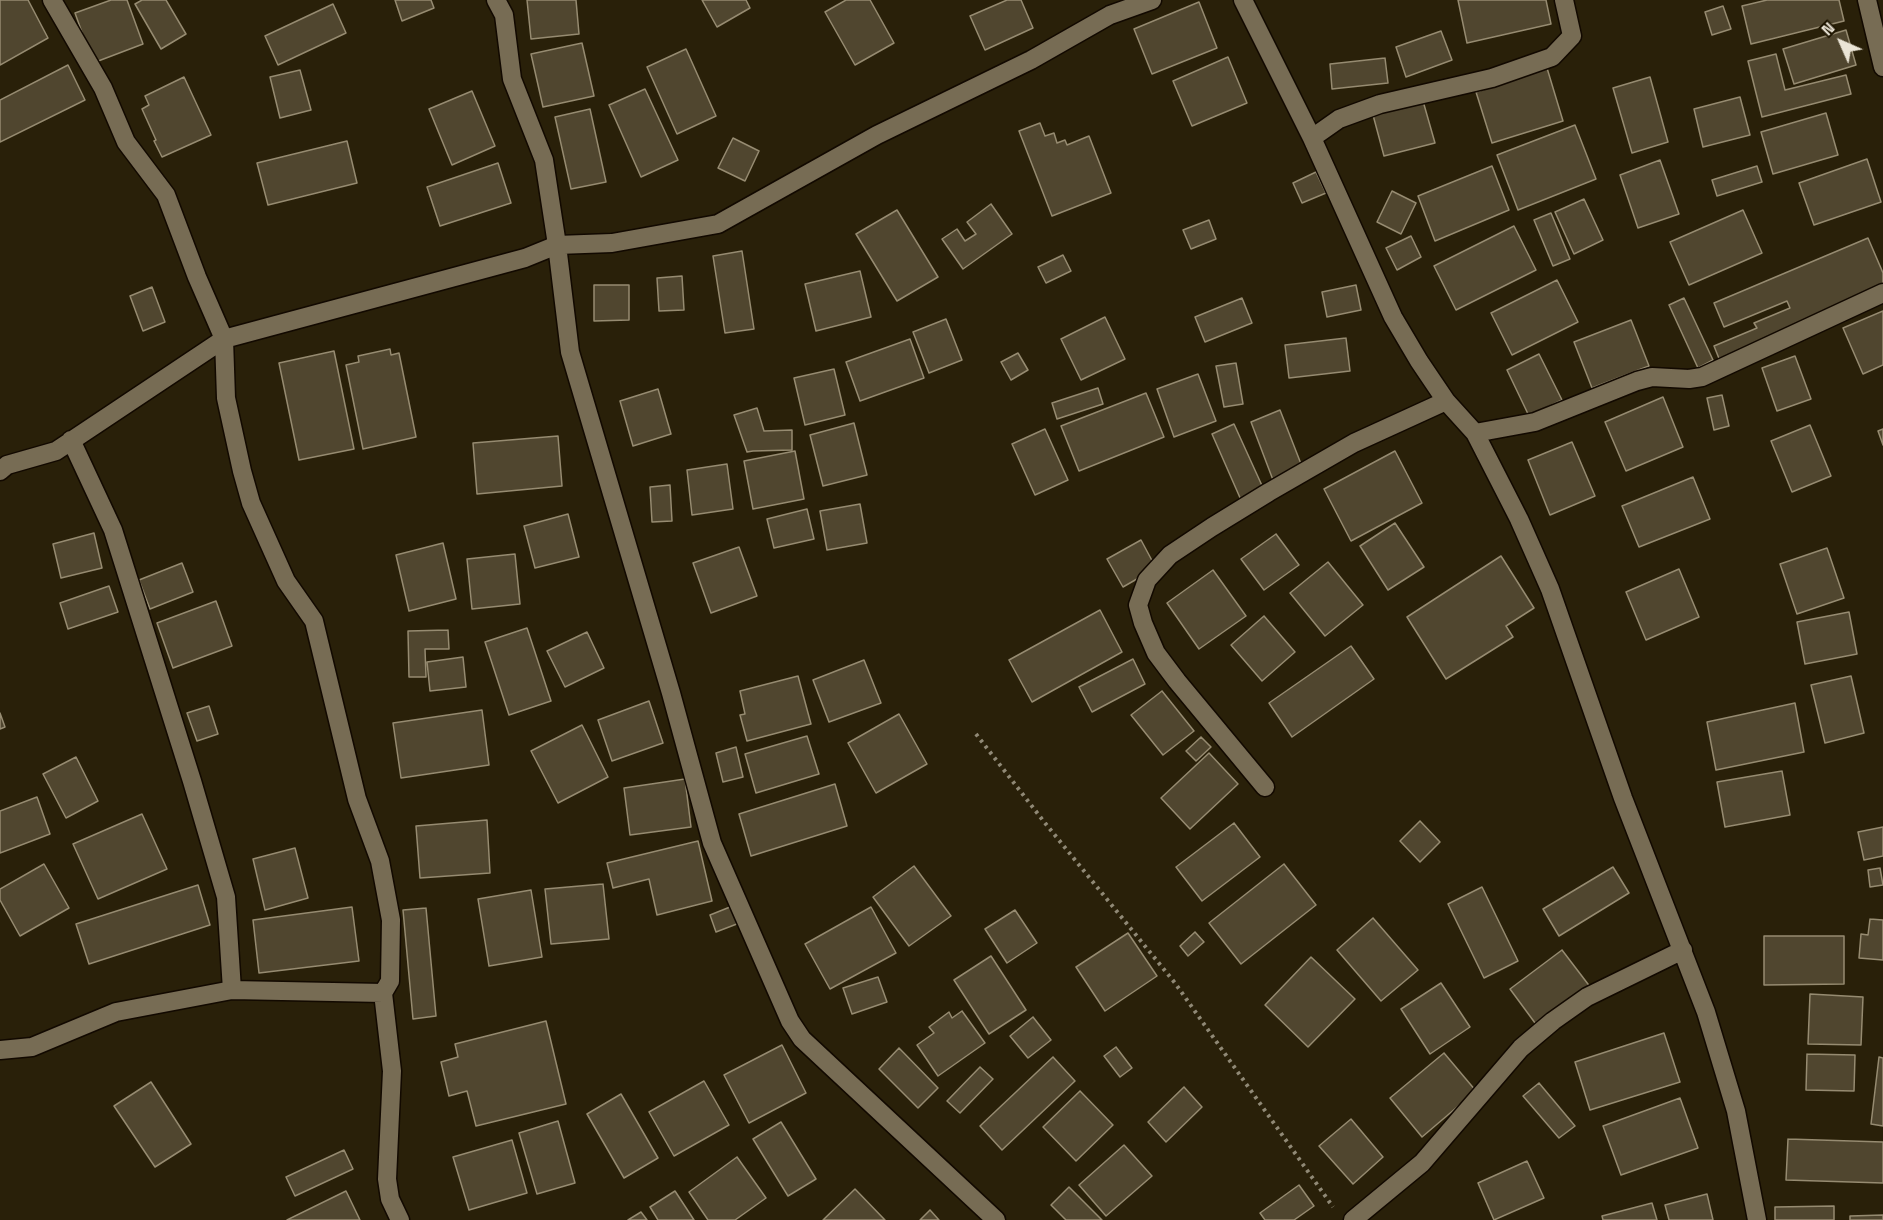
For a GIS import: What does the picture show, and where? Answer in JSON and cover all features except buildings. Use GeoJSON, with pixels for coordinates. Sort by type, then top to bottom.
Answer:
{"type":"FeatureCollection","features":[{"type":"Feature","properties":{"kind":"street"},"geometry":{"type":"LineString","coordinates":[[52,0],[103,88],[126,142],[166,195],[197,277],[224,339],[226,399],[251,503],[286,581],[314,621],[357,799],[380,861],[391,920],[390,981],[383,993],[392,1071],[387,1179],[390,1199],[400,1220]]}},
{"type":"Feature","properties":{"kind":"street"},"geometry":{"type":"LineString","coordinates":[[496,0],[504,15],[512,79],[544,160],[570,352],[671,693],[712,843],[790,1021],[802,1039],[996,1220]]}},
{"type":"Feature","properties":{"kind":"street"},"geometry":{"type":"LineString","coordinates":[[0,471],[7,465],[56,451],[224,339],[525,258],[557,245],[612,243],[718,224],[877,135],[1030,60],[1110,15],[1152,0]]}},
{"type":"Feature","properties":{"kind":"street"},"geometry":{"type":"LineString","coordinates":[[1243,0],[1312,138],[1393,317],[1446,401],[1475,433],[1519,519],[1550,589],[1623,798],[1706,1012],[1736,1111],[1757,1220]]}},
{"type":"Feature","properties":{"kind":"street"},"geometry":{"type":"LineString","coordinates":[[1312,138],[1339,119],[1380,104],[1492,78],[1552,57],[1572,36],[1564,0]]}},
{"type":"Feature","properties":{"kind":"street"},"geometry":{"type":"LineString","coordinates":[[1867,0],[1883,67]]}},
{"type":"Feature","properties":{"kind":"street"},"geometry":{"type":"LineString","coordinates":[[1475,433],[1535,422],[1652,377],[1689,379],[1702,376],[1883,292]]}},
{"type":"Feature","properties":{"kind":"street"},"geometry":{"type":"LineString","coordinates":[[1265,787],[1156,653],[1138,605],[1147,580],[1170,555],[1269,492],[1354,443],[1446,401]]}},
{"type":"Feature","properties":{"kind":"street"},"geometry":{"type":"LineString","coordinates":[[71,440],[113,530],[226,897],[232,990]]}},
{"type":"Feature","properties":{"kind":"street"},"geometry":{"type":"LineString","coordinates":[[1353,1220],[1422,1163],[1521,1048],[1553,1021],[1587,997],[1683,950]]}},
{"type":"Feature","properties":{"kind":"street"},"geometry":{"type":"LineString","coordinates":[[0,1050],[32,1047],[116,1012],[232,990],[383,993]]}},
{"type":"Feature","properties":{"kind":"path"},"geometry":{"type":"LineString","coordinates":[[976,734],[1175,983],[1335,1210]]}}]}
